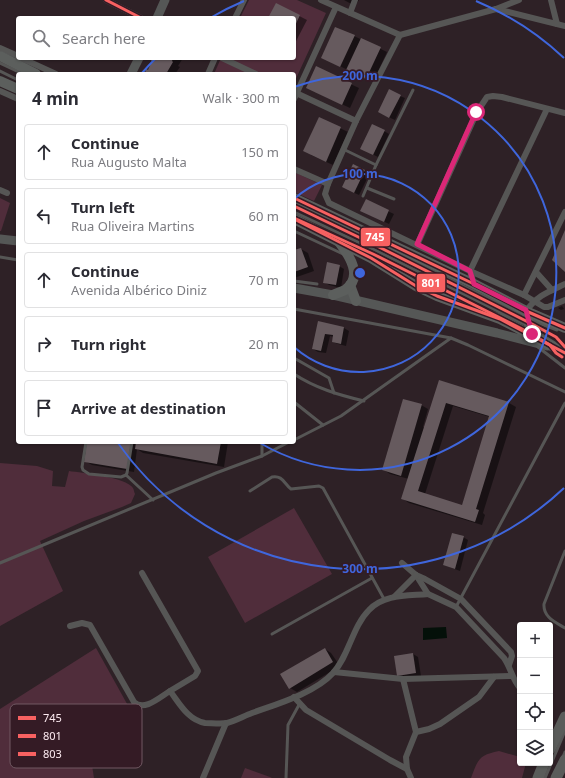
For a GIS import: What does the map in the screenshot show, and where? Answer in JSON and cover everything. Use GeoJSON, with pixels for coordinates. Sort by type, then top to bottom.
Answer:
{"type":"FeatureCollection","features":[{"type":"Feature","properties":{"kind":"highway"},"geometry":{"type":"LineString","coordinates":[[553,743],[565,717]]}},
{"type":"Feature","properties":{"kind":"highway"},"geometry":{"type":"LineString","coordinates":[[556,778],[565,760]]}},
{"type":"Feature","properties":{"kind":"highway"},"geometry":{"type":"LineString","coordinates":[[538,778],[543,766]]}},
{"type":"Feature","properties":{"kind":"main road"},"geometry":{"type":"LineString","coordinates":[[158,16],[165,0]]}},
{"type":"Feature","properties":{"kind":"main road"},"geometry":{"type":"LineString","coordinates":[[0,56],[32,72]]}},
{"type":"Feature","properties":{"kind":"main road"},"geometry":{"type":"LineString","coordinates":[[132,72],[138,60]]}},
{"type":"Feature","properties":{"kind":"main road"},"geometry":{"type":"LineString","coordinates":[[0,81],[16,89]]}},
{"type":"Feature","properties":{"kind":"main road"},"geometry":{"type":"LineString","coordinates":[[296,199],[474,284],[562,351]]}},
{"type":"Feature","properties":{"kind":"main road"},"geometry":{"type":"LineString","coordinates":[[296,220],[371,258],[416,286],[437,296],[529,327]]}},
{"type":"Feature","properties":{"kind":"main road"},"geometry":{"type":"LineString","coordinates":[[0,238],[16,241]]}},
{"type":"Feature","properties":{"kind":"main road"},"geometry":{"type":"LineString","coordinates":[[333,295],[344,290],[350,284],[354,271],[350,257],[338,241]]}},
{"type":"Feature","properties":{"kind":"main road"},"geometry":{"type":"LineString","coordinates":[[350,284],[356,301]]}},
{"type":"Feature","properties":{"kind":"main road"},"geometry":{"type":"LineString","coordinates":[[296,288],[333,295],[497,333],[529,327],[565,328]]}},
{"type":"Feature","properties":{"kind":"street"},"geometry":{"type":"LineString","coordinates":[[106,0],[137,16]]}},
{"type":"Feature","properties":{"kind":"street"},"geometry":{"type":"LineString","coordinates":[[235,16],[244,0]]}},
{"type":"Feature","properties":{"kind":"street"},"geometry":{"type":"LineString","coordinates":[[320,0],[400,35],[496,9],[519,0]]}},
{"type":"Feature","properties":{"kind":"street"},"geometry":{"type":"LineString","coordinates":[[350,13],[356,0]]}},
{"type":"Feature","properties":{"kind":"street"},"geometry":{"type":"LineString","coordinates":[[551,0],[557,24]]}},
{"type":"Feature","properties":{"kind":"street"},"geometry":{"type":"LineString","coordinates":[[296,93],[336,7]]}},
{"type":"Feature","properties":{"kind":"street"},"geometry":{"type":"LineString","coordinates":[[496,9],[565,26]]}},
{"type":"Feature","properties":{"kind":"street"},"geometry":{"type":"LineString","coordinates":[[400,35],[356,121],[328,184],[325,194],[329,203],[417,244],[470,271],[524,295],[546,307],[565,300]]}},
{"type":"Feature","properties":{"kind":"street"},"geometry":{"type":"LineString","coordinates":[[0,48],[16,55]]}},
{"type":"Feature","properties":{"kind":"street"},"geometry":{"type":"LineString","coordinates":[[25,60],[52,72]]}},
{"type":"Feature","properties":{"kind":"street"},"geometry":{"type":"LineString","coordinates":[[209,72],[214,60]]}},
{"type":"Feature","properties":{"kind":"street"},"geometry":{"type":"LineString","coordinates":[[226,60],[252,72]]}},
{"type":"Feature","properties":{"kind":"street"},"geometry":{"type":"LineString","coordinates":[[0,91],[16,98]]}},
{"type":"Feature","properties":{"kind":"street"},"geometry":{"type":"LineString","coordinates":[[296,95],[356,121]]}},
{"type":"Feature","properties":{"kind":"street"},"geometry":{"type":"LineString","coordinates":[[417,244],[476,112],[487,97],[502,97],[565,113]]}},
{"type":"Feature","properties":{"kind":"street"},"geometry":{"type":"LineString","coordinates":[[474,284],[470,271],[547,109]]}},
{"type":"Feature","properties":{"kind":"street"},"geometry":{"type":"LineString","coordinates":[[296,170],[328,184]]}},
{"type":"Feature","properties":{"kind":"street"},"geometry":{"type":"LineString","coordinates":[[0,190],[7,193]]}},
{"type":"Feature","properties":{"kind":"street"},"geometry":{"type":"LineString","coordinates":[[524,295],[565,212]]}},
{"type":"Feature","properties":{"kind":"street"},"geometry":{"type":"LineString","coordinates":[[536,272],[552,290]]}},
{"type":"Feature","properties":{"kind":"street"},"geometry":{"type":"LineString","coordinates":[[529,327],[533,301],[543,293],[565,284]]}},
{"type":"Feature","properties":{"kind":"street"},"geometry":{"type":"LineString","coordinates":[[402,563],[416,576],[428,594]]}},
{"type":"Feature","properties":{"kind":"street"},"geometry":{"type":"LineString","coordinates":[[142,573],[198,671],[195,676],[145,706],[142,706]]}},
{"type":"Feature","properties":{"kind":"street"},"geometry":{"type":"LineString","coordinates":[[416,576],[426,579],[461,599],[511,652],[509,666]]}},
{"type":"Feature","properties":{"kind":"street"},"geometry":{"type":"LineString","coordinates":[[394,597],[416,576]]}},
{"type":"Feature","properties":{"kind":"street"},"geometry":{"type":"LineString","coordinates":[[170,691],[188,715],[196,720],[226,723],[294,697],[324,681],[334,672],[341,661],[360,622],[369,610],[384,599],[428,594],[456,607],[504,658],[517,684]]}},
{"type":"Feature","properties":{"kind":"street"},"geometry":{"type":"LineString","coordinates":[[70,626],[82,623],[90,625],[136,704]]}},
{"type":"Feature","properties":{"kind":"street"},"geometry":{"type":"LineString","coordinates":[[334,672],[403,679],[512,676]]}},
{"type":"Feature","properties":{"kind":"street"},"geometry":{"type":"LineString","coordinates":[[416,732],[429,729],[440,724],[479,697],[494,677]]}},
{"type":"Feature","properties":{"kind":"street"},"geometry":{"type":"LineString","coordinates":[[403,679],[416,732],[406,757],[407,769],[411,778]]}},
{"type":"Feature","properties":{"kind":"street"},"geometry":{"type":"LineString","coordinates":[[294,697],[306,710],[407,769]]}},
{"type":"Feature","properties":{"kind":"street"},"geometry":{"type":"LineString","coordinates":[[203,778],[226,723]]}},
{"type":"Feature","properties":{"kind":"lane"},"geometry":{"type":"LineString","coordinates":[[0,63],[19,72]]}},
{"type":"Feature","properties":{"kind":"lane"},"geometry":{"type":"LineString","coordinates":[[0,71],[16,79]]}},
{"type":"Feature","properties":{"kind":"lane"},"geometry":{"type":"LineString","coordinates":[[363,196],[376,165],[413,90]]}},
{"type":"Feature","properties":{"kind":"lane"},"geometry":{"type":"LineString","coordinates":[[343,149],[376,165]]}},
{"type":"Feature","properties":{"kind":"lane"},"geometry":{"type":"LineString","coordinates":[[367,188],[394,199]]}},
{"type":"Feature","properties":{"kind":"lane"},"geometry":{"type":"LineString","coordinates":[[296,205],[382,246],[529,327],[543,351],[565,368]]}},
{"type":"Feature","properties":{"kind":"lane"},"geometry":{"type":"LineString","coordinates":[[296,213],[375,250],[529,327],[550,328],[565,331]]}},
{"type":"Feature","properties":{"kind":"lane"},"geometry":{"type":"LineString","coordinates":[[296,232],[350,257]]}},
{"type":"Feature","properties":{"kind":"lane"},"geometry":{"type":"LineString","coordinates":[[0,257],[16,260]]}},
{"type":"Feature","properties":{"kind":"lane"},"geometry":{"type":"LineString","coordinates":[[296,281],[317,284]]}},
{"type":"Feature","properties":{"kind":"lane"},"geometry":{"type":"LineString","coordinates":[[296,309],[451,338],[468,344],[565,392]]}},
{"type":"Feature","properties":{"kind":"lane"},"geometry":{"type":"LineString","coordinates":[[296,439],[341,416],[451,338]]}},
{"type":"Feature","properties":{"kind":"lane"},"geometry":{"type":"LineString","coordinates":[[296,359],[329,378],[334,393]]}},
{"type":"Feature","properties":{"kind":"lane"},"geometry":{"type":"LineString","coordinates":[[296,375],[305,381],[334,393],[364,401]]}},
{"type":"Feature","properties":{"kind":"lane"},"geometry":{"type":"LineString","coordinates":[[456,607],[565,403]]}},
{"type":"Feature","properties":{"kind":"lane"},"geometry":{"type":"LineString","coordinates":[[296,404],[323,425]]}},
{"type":"Feature","properties":{"kind":"lane"},"geometry":{"type":"LineString","coordinates":[[86,444],[82,467],[83,470],[89,474],[126,475]]}},
{"type":"Feature","properties":{"kind":"lane"},"geometry":{"type":"LineString","coordinates":[[126,475],[132,444]]}},
{"type":"Feature","properties":{"kind":"lane"},"geometry":{"type":"LineString","coordinates":[[262,444],[262,456]]}},
{"type":"Feature","properties":{"kind":"lane"},"geometry":{"type":"LineString","coordinates":[[0,563],[262,456],[285,444]]}},
{"type":"Feature","properties":{"kind":"lane"},"geometry":{"type":"LineString","coordinates":[[126,475],[153,500]]}},
{"type":"Feature","properties":{"kind":"lane"},"geometry":{"type":"LineString","coordinates":[[250,491],[276,476],[283,480],[291,489],[319,486],[323,488],[384,599]]}},
{"type":"Feature","properties":{"kind":"lane"},"geometry":{"type":"LineString","coordinates":[[565,551],[544,604],[544,609],[550,619],[565,628]]}},
{"type":"Feature","properties":{"kind":"lane"},"geometry":{"type":"LineString","coordinates":[[272,634],[372,578]]}},
{"type":"Feature","properties":{"kind":"lane"},"geometry":{"type":"LineString","coordinates":[[286,778],[288,724],[300,704]]}},
{"type":"Feature","properties":{"kind":"lane"},"geometry":{"type":"LineString","coordinates":[[545,778],[565,731]]}},
{"type":"Feature","properties":{"kind":"lane"},"geometry":{"type":"LineString","coordinates":[[552,778],[565,752]]}},
{"type":"Feature","properties":{"kind":"shaded area"},"geometry":{"type":"Polygon","coordinates":[[[249,0],[297,0],[326,13],[296,79],[296,72],[215,72],[220,60],[296,60],[296,16],[241,16],[249,0]]]}},
{"type":"Feature","properties":{"kind":"shaded area"},"geometry":{"type":"Polygon","coordinates":[[[296,173],[322,185],[314,201],[296,193],[296,173]]]}},
{"type":"Feature","properties":{"kind":"shaded area"},"geometry":{"type":"Polygon","coordinates":[[[0,198],[10,203],[1,231],[0,231],[0,198]]]}},
{"type":"Feature","properties":{"kind":"shaded area"},"geometry":{"type":"Polygon","coordinates":[[[0,463],[37,466],[53,471],[52,486],[65,487],[69,471],[103,476],[122,481],[129,484],[133,488],[135,494],[131,503],[84,521],[40,541],[63,591],[0,626],[0,463]]]}},
{"type":"Feature","properties":{"kind":"shaded area"},"geometry":{"type":"Polygon","coordinates":[[[294,508],[332,574],[245,623],[208,557],[294,508]]]}},
{"type":"Feature","properties":{"kind":"shaded area"},"geometry":{"type":"Polygon","coordinates":[[[446,627],[447,638],[423,640],[423,628],[446,627]]]}},
{"type":"Feature","properties":{"kind":"shaded area"},"geometry":{"type":"Polygon","coordinates":[[[96,648],[127,704],[10,704],[10,768],[92,768],[94,778],[0,778],[0,709],[96,648]]]}},
{"type":"Feature","properties":{"kind":"shaded area"},"geometry":{"type":"Polygon","coordinates":[[[499,751],[517,756],[517,766],[525,766],[522,778],[471,778],[480,759],[487,754],[499,751]]]}},
{"type":"Feature","properties":{"kind":"shaded area"},"geometry":{"type":"Polygon","coordinates":[[[245,768],[270,777],[272,778],[241,778],[245,768]]]}},
{"type":"Feature","properties":{"kind":"building"},"geometry":{"type":"Polygon","coordinates":[[[276,3],[300,15],[296,24],[296,16],[269,16],[276,3]]]}},
{"type":"Feature","properties":{"kind":"building"},"geometry":{"type":"Polygon","coordinates":[[[335,27],[355,35],[340,67],[321,58],[335,27]]]}},
{"type":"Feature","properties":{"kind":"building"},"geometry":{"type":"Polygon","coordinates":[[[361,38],[381,47],[366,79],[346,70],[361,38]]]}},
{"type":"Feature","properties":{"kind":"building"},"geometry":{"type":"Polygon","coordinates":[[[172,60],[173,62],[167,72],[145,72],[146,69],[148,70],[151,61],[172,60]]]}},
{"type":"Feature","properties":{"kind":"building"},"geometry":{"type":"Polygon","coordinates":[[[316,66],[352,83],[342,105],[306,88],[316,66]]]}},
{"type":"Feature","properties":{"kind":"building"},"geometry":{"type":"Polygon","coordinates":[[[389,89],[401,95],[389,118],[378,112],[389,89]]]}},
{"type":"Feature","properties":{"kind":"building"},"geometry":{"type":"Polygon","coordinates":[[[319,117],[341,127],[326,162],[303,151],[319,117]]]}},
{"type":"Feature","properties":{"kind":"building"},"geometry":{"type":"Polygon","coordinates":[[[372,124],[385,130],[373,155],[360,149],[372,124]]]}},
{"type":"Feature","properties":{"kind":"building"},"geometry":{"type":"Polygon","coordinates":[[[353,164],[365,170],[354,193],[342,187],[353,164]]]}},
{"type":"Feature","properties":{"kind":"building"},"geometry":{"type":"Polygon","coordinates":[[[366,199],[389,210],[384,222],[360,211],[366,199]]]}},
{"type":"Feature","properties":{"kind":"building"},"geometry":{"type":"Polygon","coordinates":[[[565,230],[565,272],[552,260],[565,230]]]}},
{"type":"Feature","properties":{"kind":"building"},"geometry":{"type":"Polygon","coordinates":[[[301,248],[308,267],[296,271],[296,249],[301,248]]]}},
{"type":"Feature","properties":{"kind":"building"},"geometry":{"type":"Polygon","coordinates":[[[327,262],[340,265],[336,285],[323,283],[327,262]]]}},
{"type":"Feature","properties":{"kind":"building"},"geometry":{"type":"Polygon","coordinates":[[[318,321],[344,327],[341,344],[332,342],[333,335],[325,334],[321,351],[312,349],[318,321]]]}},
{"type":"Feature","properties":{"kind":"building"},"geometry":{"type":"Polygon","coordinates":[[[439,380],[509,402],[476,509],[479,510],[475,522],[401,499],[439,380]],[[446,403],[418,491],[462,505],[489,416],[446,403]]]}},
{"type":"Feature","properties":{"kind":"building"},"geometry":{"type":"Polygon","coordinates":[[[403,399],[422,404],[401,476],[382,470],[403,399]]]}},
{"type":"Feature","properties":{"kind":"building"},"geometry":{"type":"Polygon","coordinates":[[[87,444],[131,444],[127,469],[84,462],[87,444]]]}},
{"type":"Feature","properties":{"kind":"building"},"geometry":{"type":"Polygon","coordinates":[[[136,444],[221,444],[217,464],[135,449],[136,444]]]}},
{"type":"Feature","properties":{"kind":"building"},"geometry":{"type":"Polygon","coordinates":[[[452,533],[464,536],[455,569],[443,565],[452,533]]]}},
{"type":"Feature","properties":{"kind":"building"},"geometry":{"type":"Polygon","coordinates":[[[325,648],[333,662],[289,689],[280,674],[325,648]]]}},
{"type":"Feature","properties":{"kind":"building"},"geometry":{"type":"Polygon","coordinates":[[[413,653],[416,673],[397,676],[394,656],[413,653]]]}},
{"type":"Feature","properties":{"kind":"transit line","name":"745"},"geometry":{"type":"LineString","coordinates":[[106,0],[137,16]]}},
{"type":"Feature","properties":{"kind":"transit line","name":"745"},"geometry":{"type":"LineString","coordinates":[[296,199],[474,284],[526,311],[565,328]]}},
{"type":"Feature","properties":{"kind":"transit line","name":"803"},"geometry":{"type":"LineString","coordinates":[[296,207],[532,324],[556,337],[565,347]]}},
{"type":"Feature","properties":{"kind":"transit line","name":"801"},"geometry":{"type":"LineString","coordinates":[[296,219],[373,254],[528,332],[550,345],[556,353],[562,357]]}},
{"type":"Feature","properties":{"kind":"transit line","name":"745"},"geometry":{"type":"LineString","coordinates":[[296,220],[371,258],[416,286],[437,296],[500,319],[565,353]]}},
{"type":"Feature","properties":{"kind":"route"},"geometry":{"type":"LineString","coordinates":[[476,112],[417,244],[470,271],[474,284],[526,310],[532,334]]}}]}
